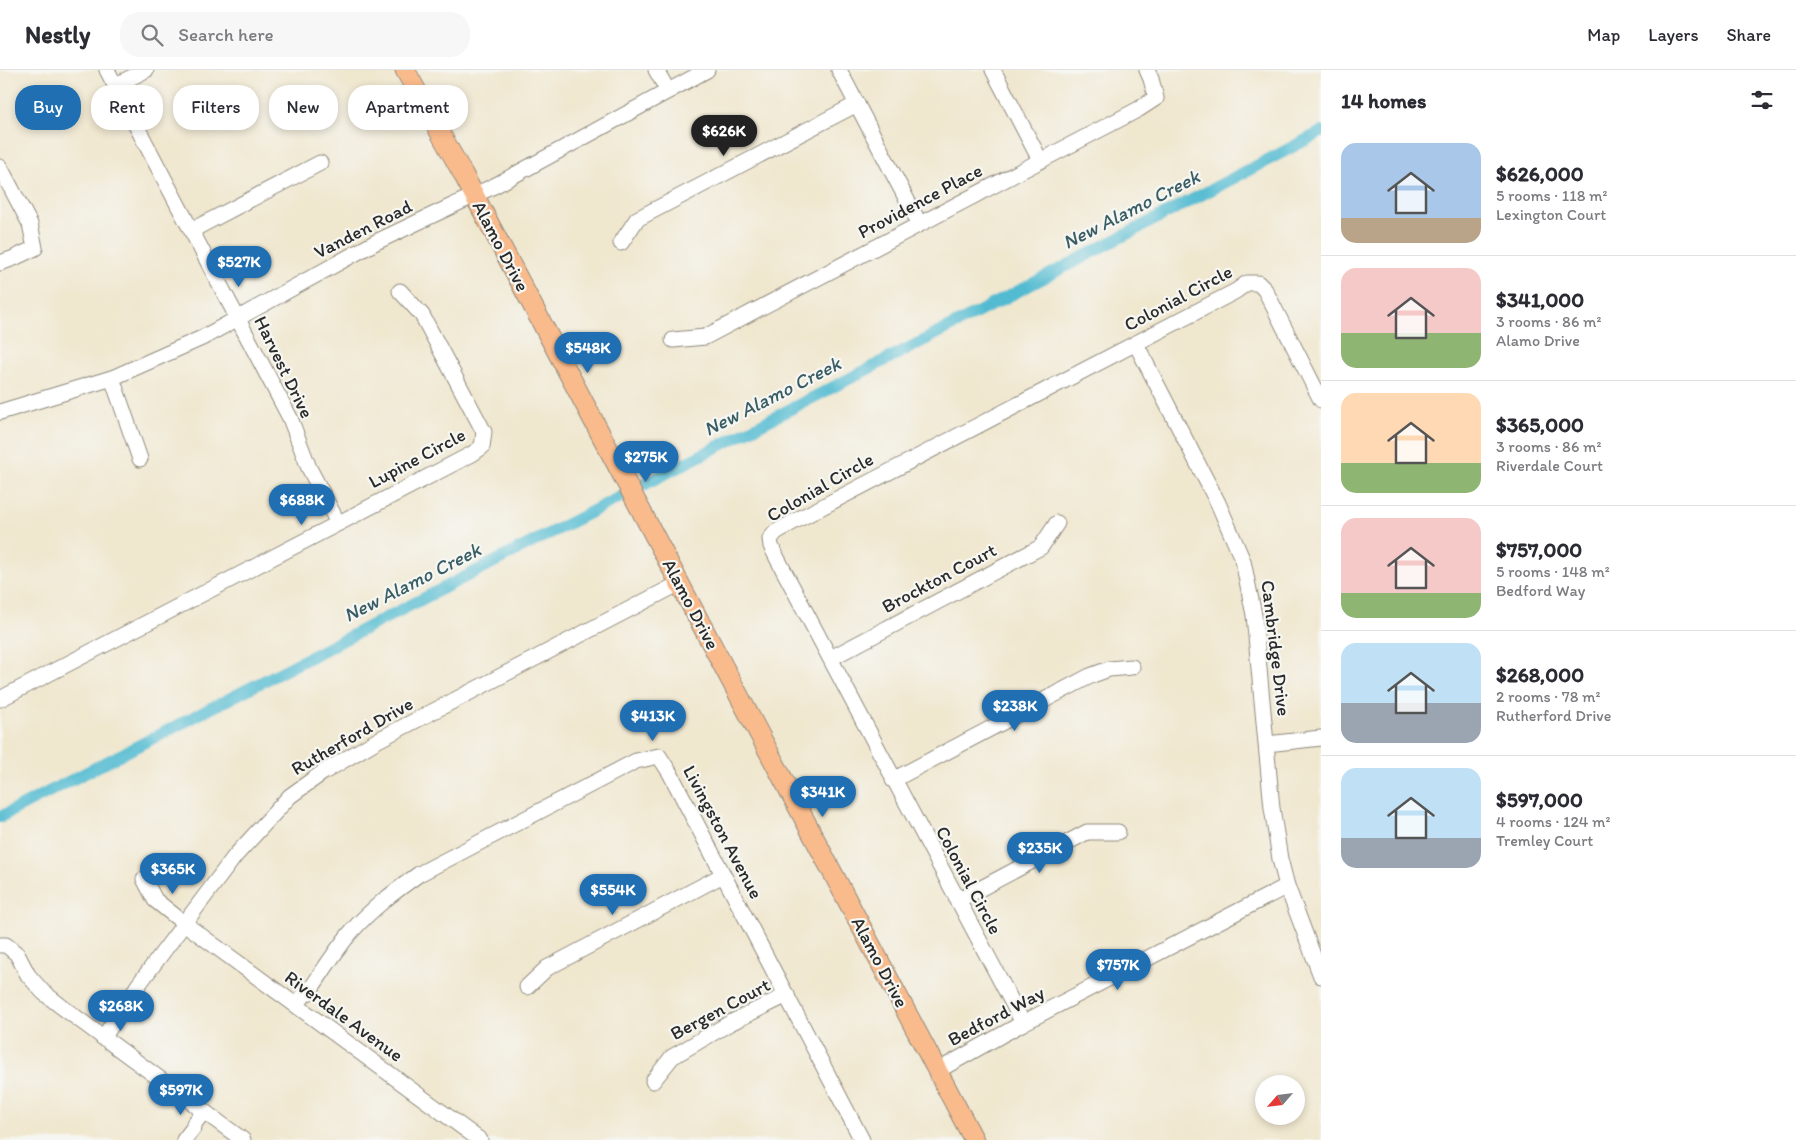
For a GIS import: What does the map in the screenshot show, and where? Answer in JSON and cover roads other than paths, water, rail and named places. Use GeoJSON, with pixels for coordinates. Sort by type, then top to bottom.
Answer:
{"type":"FeatureCollection","features":[{"type":"Feature","properties":{"kind":"main road","name":"Alamo Drive"},"geometry":{"type":"LineString","coordinates":[[404,70],[474,195],[974,1140]]}},
{"type":"Feature","properties":{"kind":"street","name":"Harvest Drive"},"geometry":{"type":"LineString","coordinates":[[107,70],[116,85]]}},
{"type":"Feature","properties":{"kind":"street"},"geometry":{"type":"LineString","coordinates":[[116,85],[146,70]]}},
{"type":"Feature","properties":{"kind":"street"},"geometry":{"type":"LineString","coordinates":[[656,70],[668,91]]}},
{"type":"Feature","properties":{"kind":"street","name":"Vanden Road"},"geometry":{"type":"LineString","coordinates":[[0,412],[112,378],[176,350],[376,242],[474,195],[707,70]]}},
{"type":"Feature","properties":{"kind":"street"},"geometry":{"type":"LineString","coordinates":[[839,70],[919,224]]}},
{"type":"Feature","properties":{"kind":"street"},"geometry":{"type":"LineString","coordinates":[[993,70],[1040,160]]}},
{"type":"Feature","properties":{"kind":"street","name":"Providence Place"},"geometry":{"type":"LineString","coordinates":[[673,340],[705,337],[1139,109],[1156,98],[1151,79],[1146,70]]}},
{"type":"Feature","properties":{"kind":"street"},"geometry":{"type":"LineString","coordinates":[[621,243],[637,219],[857,104]]}},
{"type":"Feature","properties":{"kind":"street","name":"Harvest Drive"},"geometry":{"type":"LineString","coordinates":[[140,130],[290,418],[309,468],[338,523]]}},
{"type":"Feature","properties":{"kind":"street"},"geometry":{"type":"LineString","coordinates":[[192,230],[320,163]]}},
{"type":"Feature","properties":{"kind":"street"},"geometry":{"type":"LineString","coordinates":[[0,167],[30,224],[35,248],[0,263]]}},
{"type":"Feature","properties":{"kind":"street","name":"Colonial Circle"},"geometry":{"type":"LineString","coordinates":[[1023,1024],[893,780],[771,546],[770,539],[776,532],[900,465],[1136,344],[1248,283],[1258,283],[1265,290],[1321,400]]}},
{"type":"Feature","properties":{"kind":"street","name":"Lupine Circle"},"geometry":{"type":"LineString","coordinates":[[0,699],[472,454],[482,447],[484,432],[480,423],[422,315],[400,291]]}},
{"type":"Feature","properties":{"kind":"street","name":"Cambridge Drive"},"geometry":{"type":"LineString","coordinates":[[1136,344],[1218,503],[1244,561],[1254,615],[1274,817],[1280,859],[1287,886],[1321,976]]}},
{"type":"Feature","properties":{"kind":"street"},"geometry":{"type":"LineString","coordinates":[[112,378],[140,459]]}},
{"type":"Feature","properties":{"kind":"street","name":"Brockton Court"},"geometry":{"type":"LineString","coordinates":[[831,658],[1041,547],[1057,523]]}},
{"type":"Feature","properties":{"kind":"street","name":"Rutherford Drive"},"geometry":{"type":"LineString","coordinates":[[103,1038],[139,984],[235,856],[290,796],[322,773],[386,736],[680,583]]}},
{"type":"Feature","properties":{"kind":"street"},"geometry":{"type":"LineString","coordinates":[[893,780],[1090,676],[1110,669],[1132,666]]}},
{"type":"Feature","properties":{"kind":"street"},"geometry":{"type":"LineString","coordinates":[[1267,744],[1321,738]]}},
{"type":"Feature","properties":{"kind":"street","name":"Livingston Avenue"},"geometry":{"type":"LineString","coordinates":[[296,1005],[308,993],[350,934],[390,894],[419,874],[636,761],[659,756],[670,773],[787,996],[858,1138]]}},
{"type":"Feature","properties":{"kind":"street"},"geometry":{"type":"LineString","coordinates":[[957,901],[1087,832],[1118,832]]}},
{"type":"Feature","properties":{"kind":"street"},"geometry":{"type":"LineString","coordinates":[[527,988],[547,968],[723,875]]}},
{"type":"Feature","properties":{"kind":"street","name":"Riverdale Avenue"},"geometry":{"type":"LineString","coordinates":[[144,879],[155,900],[185,924],[480,1140]]}},
{"type":"Feature","properties":{"kind":"street","name":"Bedford Way"},"geometry":{"type":"LineString","coordinates":[[937,1070],[1287,886]]}},
{"type":"Feature","properties":{"kind":"street"},"geometry":{"type":"LineString","coordinates":[[0,945],[6,945],[17,954],[28,975],[43,992],[243,1140]]}},
{"type":"Feature","properties":{"kind":"street","name":"Bergen Court"},"geometry":{"type":"LineString","coordinates":[[653,1081],[672,1057],[730,1023],[787,996]]}},
{"type":"Feature","properties":{"kind":"street"},"geometry":{"type":"LineString","coordinates":[[184,1140],[204,1111]]}},
{"type":"Feature","properties":{"kind":"waterway","name":"New Alamo Creek"},"geometry":{"type":"LineString","coordinates":[[0,817],[969,317],[1321,132]]}}]}
